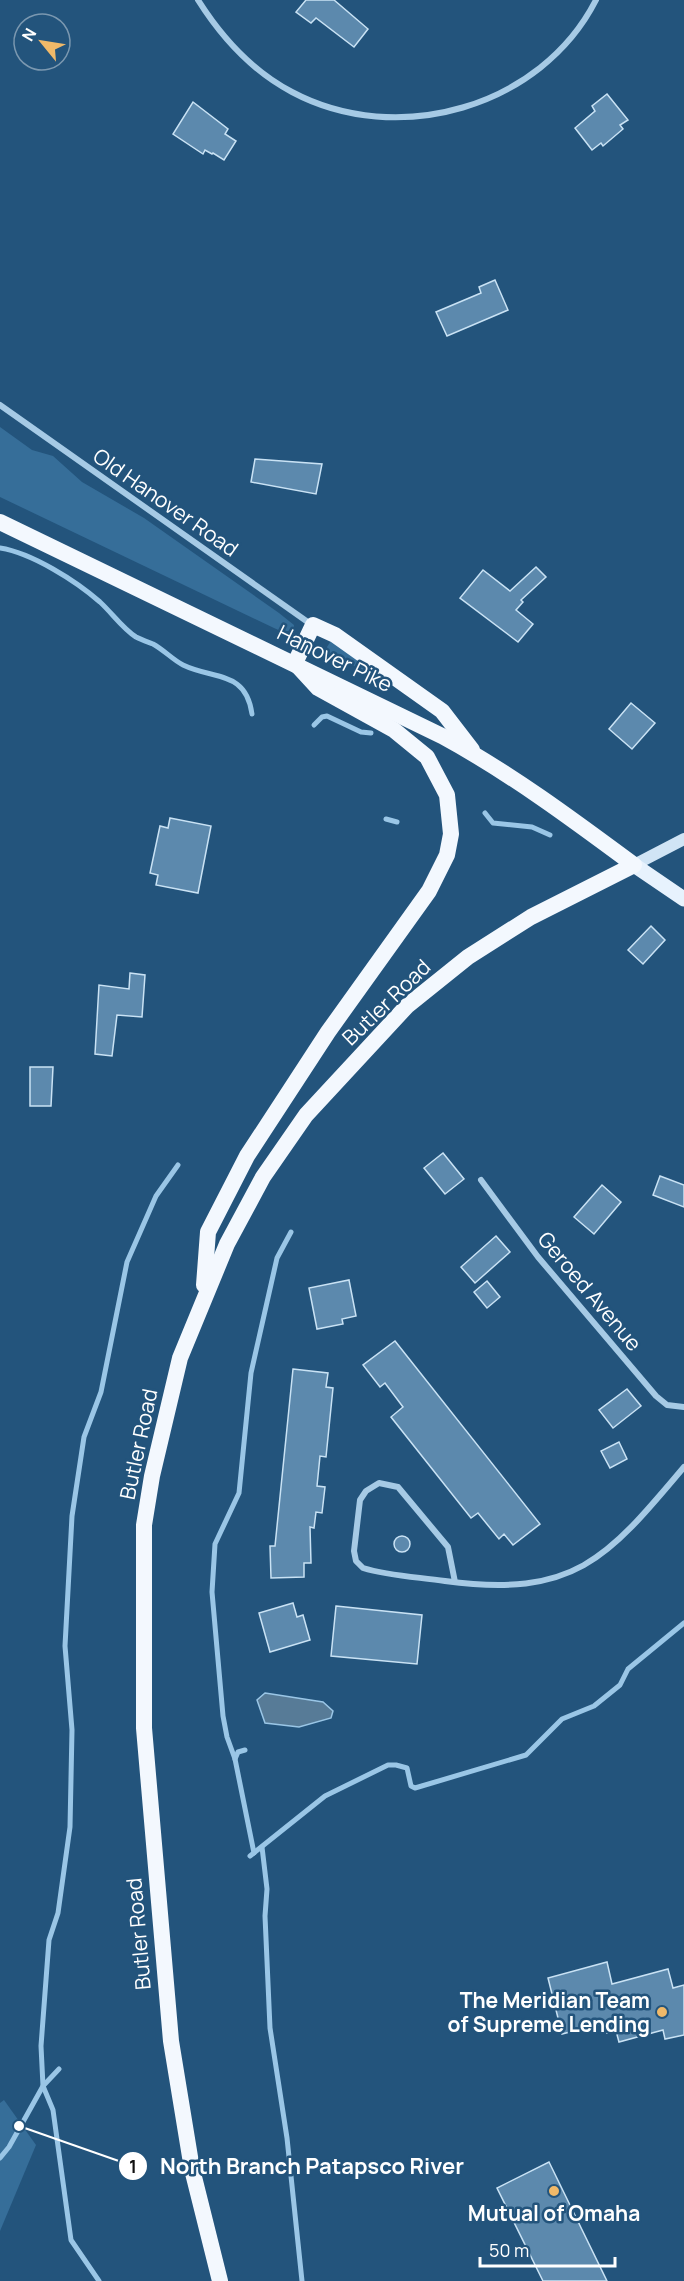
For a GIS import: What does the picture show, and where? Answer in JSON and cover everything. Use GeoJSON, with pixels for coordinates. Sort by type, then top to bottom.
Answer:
{"type":"FeatureCollection","features":[{"type":"Feature","properties":{"kind":"highway","name":"Hanover Pike"},"geometry":{"type":"LineString","coordinates":[[0,522],[295,663],[477,755],[555,807],[634,865]]}},
{"type":"Feature","properties":{"kind":"highway"},"geometry":{"type":"LineString","coordinates":[[202,1301],[208,1232],[247,1156],[328,1032],[429,891],[447,855],[451,834],[447,795],[427,757],[394,730],[318,688],[295,663],[313,625],[335,635],[441,711],[477,755]]}},
{"type":"Feature","properties":{"kind":"highway","name":"Butler Road"},"geometry":{"type":"LineString","coordinates":[[220,2281],[190,2159],[171,2042],[148,1782],[143,1671],[144,1525],[152,1476],[176,1374],[202,1301],[227,1244],[263,1177],[306,1115],[407,1006],[468,957],[531,917],[634,865]]}},
{"type":"Feature","properties":{"kind":"main road","name":"Butler Road"},"geometry":{"type":"LineString","coordinates":[[634,865],[684,839]]}},
{"type":"Feature","properties":{"kind":"main road"},"geometry":{"type":"LineString","coordinates":[[634,865],[684,899]]}},
{"type":"Feature","properties":{"kind":"street"},"geometry":{"type":"LineString","coordinates":[[198,0],[237,52],[290,91],[322,105],[359,114],[411,118],[464,108],[519,83],[561,47],[579,27],[596,0]]}},
{"type":"Feature","properties":{"kind":"street","name":"Old Hanover Road"},"geometry":{"type":"LineString","coordinates":[[0,405],[313,625]]}},
{"type":"Feature","properties":{"kind":"street","name":"Geroed Avenue"},"geometry":{"type":"LineString","coordinates":[[481,1180],[538,1257],[656,1396],[667,1405],[684,1407]]}},
{"type":"Feature","properties":{"kind":"street"},"geometry":{"type":"LineString","coordinates":[[455,1582],[448,1547],[398,1486],[379,1482],[366,1491],[360,1500],[354,1551],[356,1561],[363,1568],[375,1572],[455,1582],[511,1586],[558,1576],[587,1564],[631,1530],[684,1467]]}},
{"type":"Feature","properties":{"kind":"shaded area"},"geometry":{"type":"Polygon","coordinates":[[[0,427],[32,450],[53,456],[82,482],[144,518],[279,613],[294,625],[293,630],[283,632],[274,628],[0,497],[0,427]]]}},
{"type":"Feature","properties":{"kind":"shaded area"},"geometry":{"type":"Polygon","coordinates":[[[331,641],[383,680],[329,654],[327,647],[331,641]]]}},
{"type":"Feature","properties":{"kind":"shaded area"},"geometry":{"type":"Polygon","coordinates":[[[265,1693],[323,1702],[333,1711],[331,1718],[299,1727],[265,1723],[257,1700],[265,1693]]]}},
{"type":"Feature","properties":{"kind":"shaded area"},"geometry":{"type":"Polygon","coordinates":[[[4,2100],[36,2145],[0,2231],[0,2103],[4,2100]]]}},
{"type":"Feature","properties":{"kind":"building"},"geometry":{"type":"Polygon","coordinates":[[[306,0],[334,0],[368,29],[354,47],[316,18],[311,23],[296,12],[306,0]]]}},
{"type":"Feature","properties":{"kind":"building"},"geometry":{"type":"Polygon","coordinates":[[[607,94],[628,120],[620,125],[623,129],[603,146],[601,143],[592,150],[575,128],[595,111],[592,106],[607,94]]]}},
{"type":"Feature","properties":{"kind":"building"},"geometry":{"type":"Polygon","coordinates":[[[193,102],[228,129],[225,134],[236,141],[224,160],[205,150],[203,154],[173,134],[193,102]]]}},
{"type":"Feature","properties":{"kind":"building"},"geometry":{"type":"Polygon","coordinates":[[[495,280],[508,310],[447,336],[436,312],[481,293],[479,287],[495,280]]]}},
{"type":"Feature","properties":{"kind":"building"},"geometry":{"type":"Polygon","coordinates":[[[255,459],[322,464],[316,494],[251,482],[255,459]]]}},
{"type":"Feature","properties":{"kind":"building"},"geometry":{"type":"Polygon","coordinates":[[[536,567],[546,577],[521,600],[523,602],[516,610],[533,624],[518,642],[460,598],[483,570],[510,591],[536,567]]]}},
{"type":"Feature","properties":{"kind":"building"},"geometry":{"type":"Polygon","coordinates":[[[631,703],[655,723],[632,749],[609,729],[631,703]]]}},
{"type":"Feature","properties":{"kind":"building"},"geometry":{"type":"Polygon","coordinates":[[[170,818],[211,826],[198,893],[156,885],[158,875],[150,873],[160,826],[168,828],[170,818]]]}},
{"type":"Feature","properties":{"kind":"building"},"geometry":{"type":"Polygon","coordinates":[[[651,926],[665,940],[643,964],[628,950],[651,926]]]}},
{"type":"Feature","properties":{"kind":"building"},"geometry":{"type":"Polygon","coordinates":[[[130,973],[145,975],[142,1017],[117,1015],[112,1056],[95,1054],[99,985],[129,989],[130,973]]]}},
{"type":"Feature","properties":{"kind":"building"},"geometry":{"type":"Polygon","coordinates":[[[30,1067],[53,1067],[51,1106],[30,1106],[30,1067]]]}},
{"type":"Feature","properties":{"kind":"building"},"geometry":{"type":"Polygon","coordinates":[[[443,1153],[464,1179],[445,1194],[424,1168],[443,1153]]]}},
{"type":"Feature","properties":{"kind":"building"},"geometry":{"type":"Polygon","coordinates":[[[660,1176],[684,1185],[684,1207],[653,1195],[660,1176]]]}},
{"type":"Feature","properties":{"kind":"building"},"geometry":{"type":"Polygon","coordinates":[[[602,1185],[621,1202],[594,1234],[574,1217],[602,1185]]]}},
{"type":"Feature","properties":{"kind":"building"},"geometry":{"type":"Polygon","coordinates":[[[496,1236],[510,1252],[475,1283],[461,1267],[496,1236]]]}},
{"type":"Feature","properties":{"kind":"building"},"geometry":{"type":"Polygon","coordinates":[[[349,1280],[356,1316],[342,1319],[343,1324],[317,1329],[309,1288],[349,1280]]]}},
{"type":"Feature","properties":{"kind":"building"},"geometry":{"type":"Polygon","coordinates":[[[487,1281],[500,1297],[487,1308],[474,1292],[487,1281]]]}},
{"type":"Feature","properties":{"kind":"building"},"geometry":{"type":"Polygon","coordinates":[[[395,1341],[540,1524],[513,1545],[504,1534],[499,1539],[478,1513],[471,1518],[391,1417],[403,1407],[385,1383],[380,1387],[363,1365],[395,1341]]]}},
{"type":"Feature","properties":{"kind":"building"},"geometry":{"type":"Polygon","coordinates":[[[293,1369],[328,1373],[326,1387],[333,1388],[326,1457],[320,1456],[317,1486],[325,1487],[322,1513],[316,1512],[314,1528],[310,1527],[311,1563],[304,1563],[304,1577],[271,1578],[270,1546],[275,1546],[293,1369]]]}},
{"type":"Feature","properties":{"kind":"building"},"geometry":{"type":"Polygon","coordinates":[[[627,1389],[641,1406],[613,1428],[599,1410],[627,1389]]]}},
{"type":"Feature","properties":{"kind":"building"},"geometry":{"type":"Polygon","coordinates":[[[619,1442],[627,1459],[610,1468],[601,1451],[619,1442]]]}},
{"type":"Feature","properties":{"kind":"building"},"geometry":{"type":"Polygon","coordinates":[[[399,1536],[405,1536],[410,1544],[408,1550],[399,1552],[394,1547],[394,1541],[399,1536]]]}},
{"type":"Feature","properties":{"kind":"building"},"geometry":{"type":"Polygon","coordinates":[[[293,1603],[297,1617],[303,1615],[310,1640],[270,1652],[259,1613],[293,1603]]]}},
{"type":"Feature","properties":{"kind":"building"},"geometry":{"type":"Polygon","coordinates":[[[336,1606],[422,1615],[417,1664],[331,1656],[336,1606]]]}},
{"type":"Feature","properties":{"kind":"building"},"geometry":{"type":"Polygon","coordinates":[[[607,1962],[612,1984],[668,1969],[673,1988],[684,1985],[684,2035],[665,2039],[663,2030],[619,2042],[616,2031],[607,2033],[605,2023],[562,2034],[548,1978],[607,1962]]]}},
{"type":"Feature","properties":{"kind":"building"},"geometry":{"type":"Polygon","coordinates":[[[549,2162],[607,2281],[543,2281],[497,2188],[549,2162]]]}},
{"type":"Feature","properties":{"kind":"waterway"},"geometry":{"type":"LineString","coordinates":[[0,548],[39,562],[79,585],[100,602],[131,634],[157,646],[179,663],[236,683],[249,700],[252,714]]}},
{"type":"Feature","properties":{"kind":"waterway"},"geometry":{"type":"LineString","coordinates":[[314,725],[322,717],[327,716],[361,732],[371,733]]}},
{"type":"Feature","properties":{"kind":"waterway"},"geometry":{"type":"LineString","coordinates":[[485,813],[493,823],[532,827],[550,835]]}},
{"type":"Feature","properties":{"kind":"waterway"},"geometry":{"type":"LineString","coordinates":[[386,819],[397,822]]}},
{"type":"Feature","properties":{"kind":"waterway"},"geometry":{"type":"LineString","coordinates":[[99,2281],[71,2240],[53,2110],[43,2086],[41,2046],[49,1940],[58,1913],[70,1827],[72,1730],[65,1646],[72,1516],[84,1437],[101,1392],[127,1262],[156,1196],[178,1165]]}},
{"type":"Feature","properties":{"kind":"waterway"},"geometry":{"type":"LineString","coordinates":[[254,1853],[235,1759],[223,1716],[212,1592],[215,1544],[239,1493],[251,1373],[277,1258],[291,1232]]}},
{"type":"Feature","properties":{"kind":"waterway"},"geometry":{"type":"LineString","coordinates":[[250,1856],[325,1796],[388,1765],[407,1768],[411,1786],[415,1788],[526,1755],[562,1719],[594,1706],[620,1685],[628,1669],[684,1623]]}},
{"type":"Feature","properties":{"kind":"waterway"},"geometry":{"type":"LineString","coordinates":[[235,1759],[238,1752],[245,1750]]}},
{"type":"Feature","properties":{"kind":"waterway"},"geometry":{"type":"LineString","coordinates":[[262,1847],[267,1889],[265,1916],[270,2028],[287,2138],[302,2281]]}},
{"type":"Feature","properties":{"kind":"waterway"},"geometry":{"type":"LineString","coordinates":[[0,2158],[9,2147],[43,2086],[59,2069]]}},
{"type":"Feature","properties":{"kind":"place","name":"The Meridian Team of Supreme Lending"},"geometry":{"type":"Point","coordinates":[662,2012]}},
{"type":"Feature","properties":{"kind":"place","name":"North Branch Patapsco River"},"geometry":{"type":"Point","coordinates":[19,2126]}},
{"type":"Feature","properties":{"kind":"place","name":"Mutual of Omaha"},"geometry":{"type":"Point","coordinates":[554,2191]}}]}
